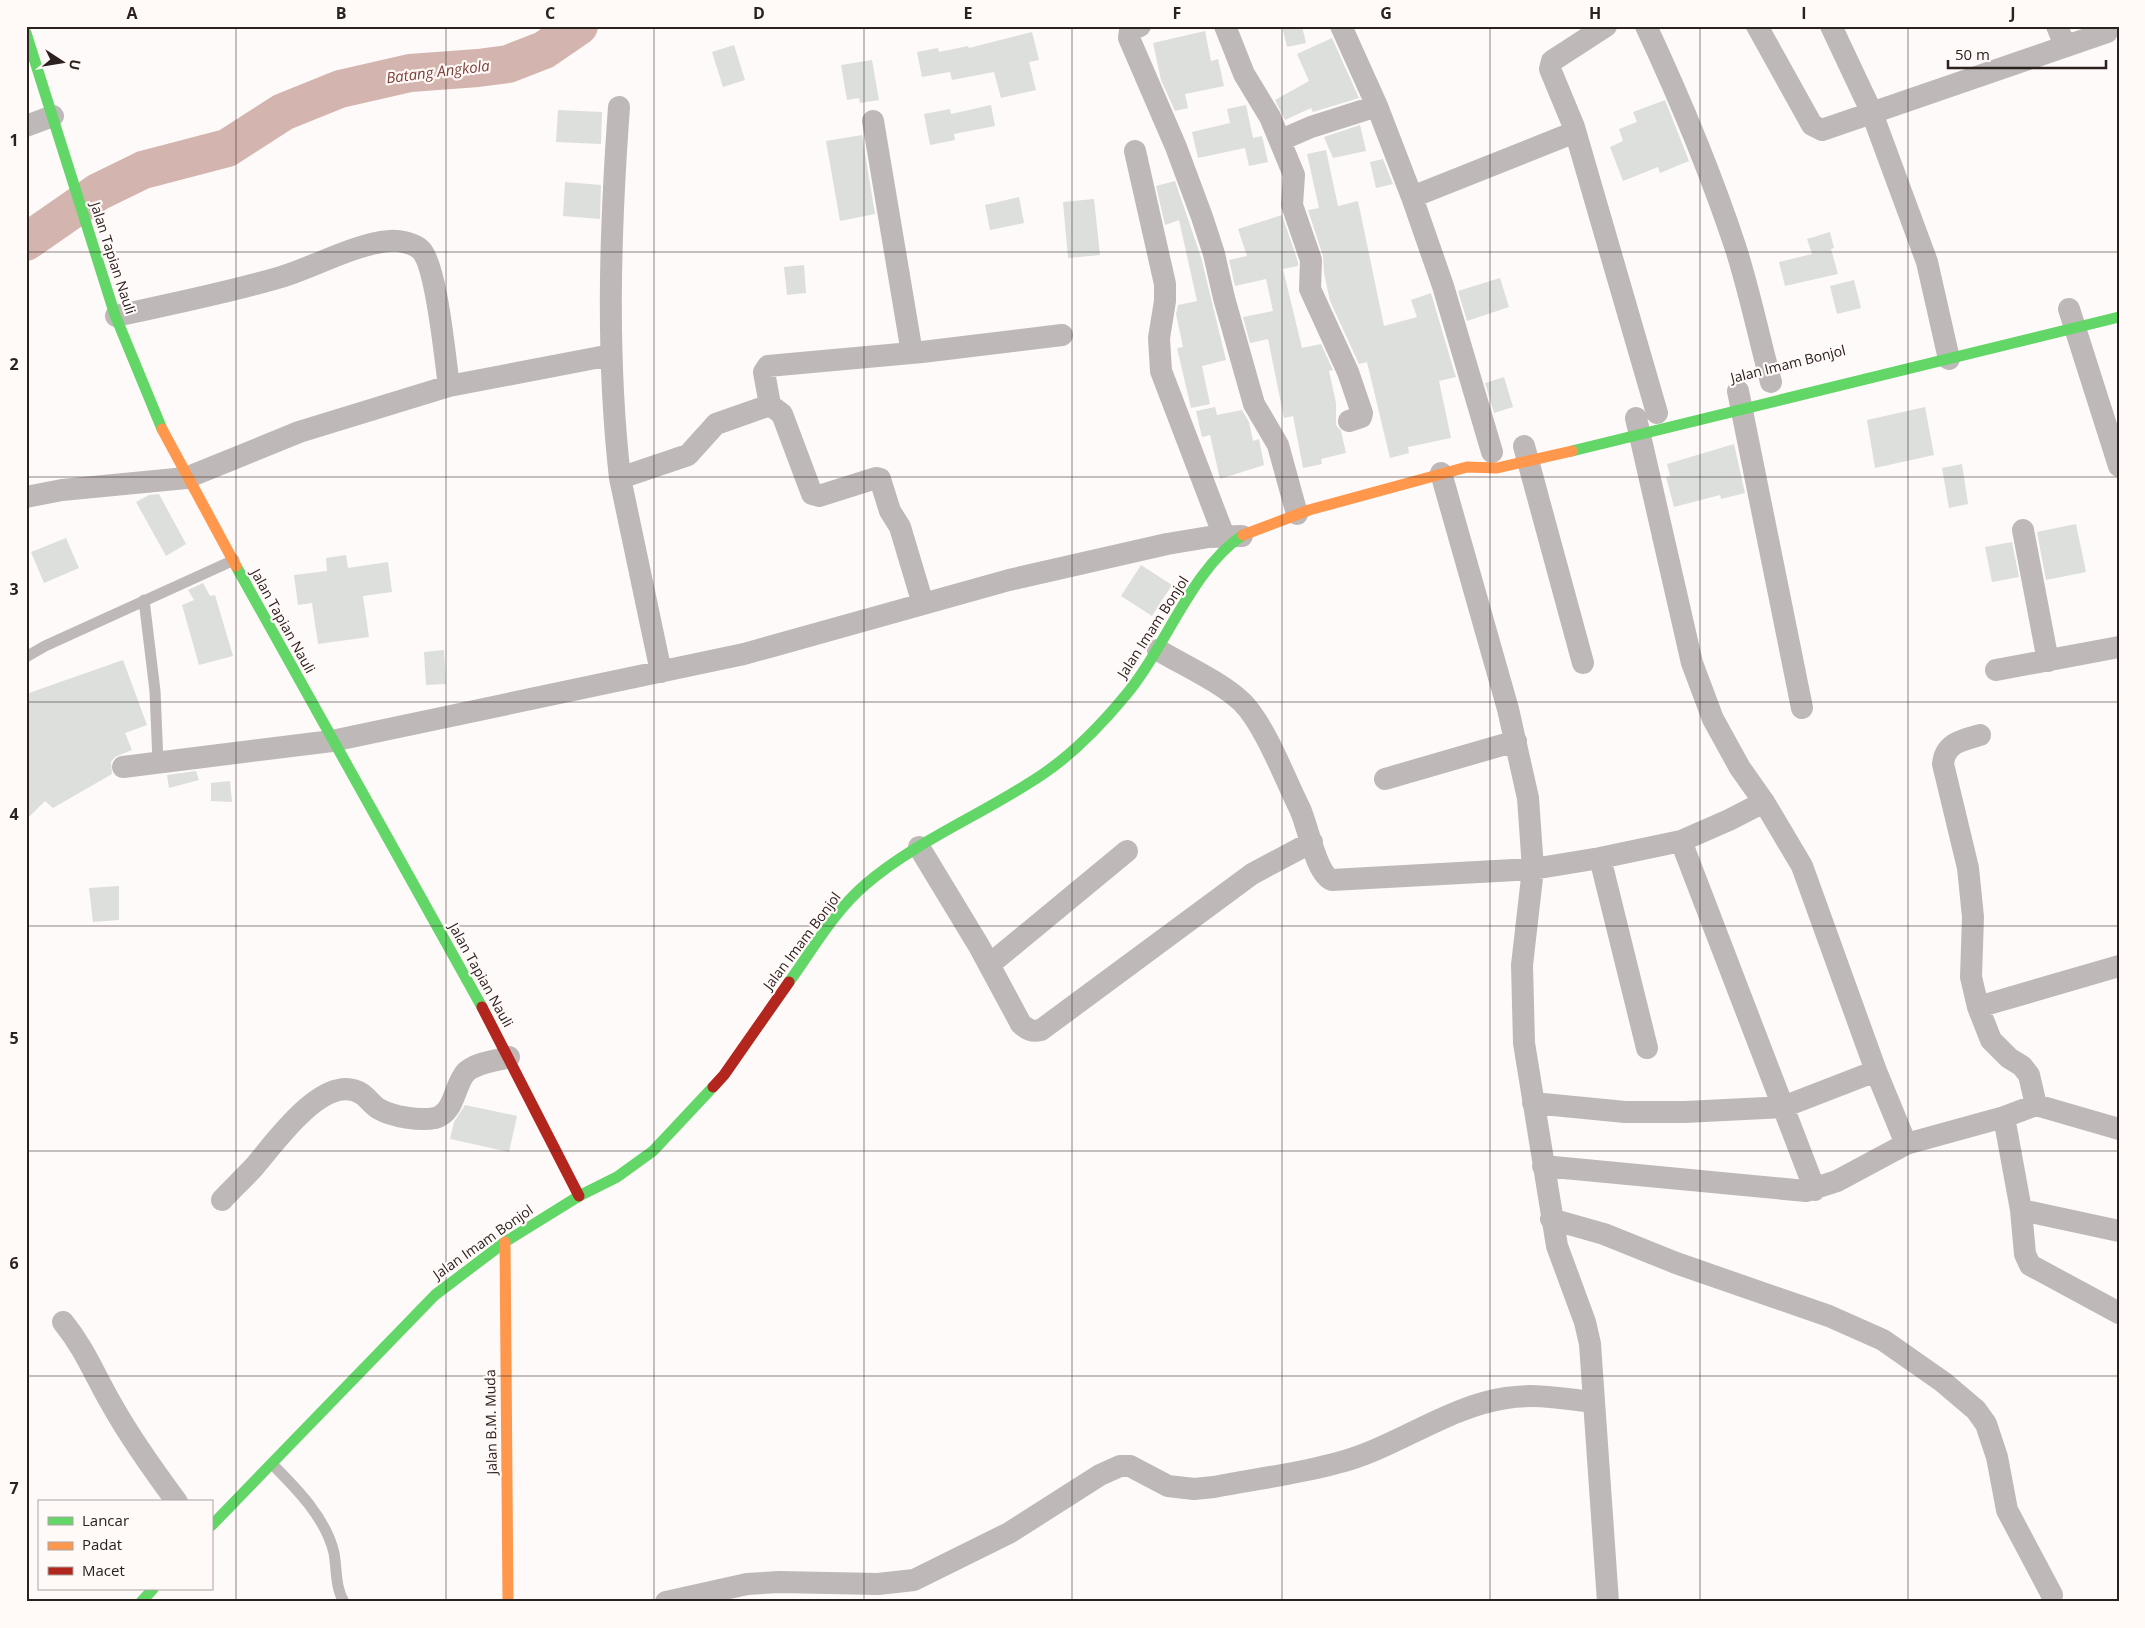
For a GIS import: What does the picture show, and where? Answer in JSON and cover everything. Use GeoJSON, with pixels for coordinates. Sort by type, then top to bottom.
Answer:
{"type":"FeatureCollection","features":[{"type":"Feature","properties":{"kind":"main road","name":"Jalan Tapian Nauli"},"geometry":{"type":"LineString","coordinates":[[26,33],[116,316],[150,405],[186,478],[234,560],[332,741],[509,1057],[580,1196]]}},
{"type":"Feature","properties":{"kind":"main road","name":"Jalan Imam Bonjol"},"geometry":{"type":"LineString","coordinates":[[212,1525],[435,1295],[505,1242],[580,1196],[617,1177],[653,1151],[724,1075],[839,911],[866,884],[919,847],[1043,774],[1085,741],[1126,695],[1158,650],[1190,595],[1233,536],[1297,514],[1525,449],[2070,314],[2119,316]]}},
{"type":"Feature","properties":{"kind":"main road","name":"Jalan B.M. Muda"},"geometry":{"type":"LineString","coordinates":[[505,1242],[508,1602]]}},
{"type":"Feature","properties":{"kind":"main road"},"geometry":{"type":"LineString","coordinates":[[141,1602],[152,1590]]}},
{"type":"Feature","properties":{"kind":"street"},"geometry":{"type":"LineString","coordinates":[[1140,26],[1130,30],[1128,35],[1148,86],[1176,147],[1205,227],[1254,404],[1278,445],[1297,514]]}},
{"type":"Feature","properties":{"kind":"street"},"geometry":{"type":"LineString","coordinates":[[1225,26],[1244,74],[1270,117],[1294,176],[1292,205],[1311,260],[1310,289],[1348,372],[1362,413],[1361,418],[1349,421]]}},
{"type":"Feature","properties":{"kind":"street"},"geometry":{"type":"LineString","coordinates":[[1341,26],[1377,106],[1412,197],[1443,286],[1496,457]]}},
{"type":"Feature","properties":{"kind":"street"},"geometry":{"type":"LineString","coordinates":[[1606,26],[1552,61],[1550,66],[1576,132],[1645,420],[1692,663],[1713,719],[1740,768],[1764,802],[1802,866],[1876,1071],[1906,1144]]}},
{"type":"Feature","properties":{"kind":"street"},"geometry":{"type":"LineString","coordinates":[[1646,26],[1699,147],[1736,250],[1771,382]]}},
{"type":"Feature","properties":{"kind":"street"},"geometry":{"type":"LineString","coordinates":[[1757,26],[1815,128],[1825,130],[1872,113],[2061,36],[2106,32]]}},
{"type":"Feature","properties":{"kind":"street"},"geometry":{"type":"LineString","coordinates":[[1832,27],[1872,113],[1927,262],[1946,346]]}},
{"type":"Feature","properties":{"kind":"street"},"geometry":{"type":"LineString","coordinates":[[1280,140],[1311,127],[1377,106]]}},
{"type":"Feature","properties":{"kind":"street"},"geometry":{"type":"LineString","coordinates":[[620,107],[612,199],[611,355],[620,478],[661,672]]}},
{"type":"Feature","properties":{"kind":"street"},"geometry":{"type":"LineString","coordinates":[[873,121],[912,353]]}},
{"type":"Feature","properties":{"kind":"street"},"geometry":{"type":"LineString","coordinates":[[26,126],[55,123]]}},
{"type":"Feature","properties":{"kind":"street"},"geometry":{"type":"LineString","coordinates":[[1412,197],[1576,132]]}},
{"type":"Feature","properties":{"kind":"street"},"geometry":{"type":"LineString","coordinates":[[123,767],[332,741],[744,654],[1008,580],[1167,544],[1233,536],[1161,371],[1159,338],[1165,301],[1165,284],[1135,151]]}},
{"type":"Feature","properties":{"kind":"street"},"geometry":{"type":"LineString","coordinates":[[116,316],[192,300],[283,277],[373,244],[389,241],[403,242],[420,250],[426,258],[433,283],[449,386]]}},
{"type":"Feature","properties":{"kind":"street"},"geometry":{"type":"LineString","coordinates":[[2070,314],[2119,466]]}},
{"type":"Feature","properties":{"kind":"street"},"geometry":{"type":"LineString","coordinates":[[923,604],[900,527],[890,511],[880,479],[876,478],[819,496],[812,494],[782,414],[770,405],[764,372],[768,366],[912,353],[1062,335]]}},
{"type":"Feature","properties":{"kind":"street"},"geometry":{"type":"LineString","coordinates":[[26,497],[62,490],[186,478],[299,432],[449,386],[611,355]]}},
{"type":"Feature","properties":{"kind":"street"},"geometry":{"type":"LineString","coordinates":[[1739,396],[1802,708]]}},
{"type":"Feature","properties":{"kind":"street"},"geometry":{"type":"LineString","coordinates":[[620,478],[688,455],[716,424],[770,405]]}},
{"type":"Feature","properties":{"kind":"street"},"geometry":{"type":"LineString","coordinates":[[1525,449],[1583,663]]}},
{"type":"Feature","properties":{"kind":"street"},"geometry":{"type":"LineString","coordinates":[[1441,473],[1516,741],[1528,798],[1533,869],[1522,965],[1524,1043],[1551,1219],[1557,1246],[1585,1322],[1590,1344],[1608,1602]]}},
{"type":"Feature","properties":{"kind":"street"},"geometry":{"type":"LineString","coordinates":[[2024,530],[2048,661]]}},
{"type":"Feature","properties":{"kind":"street"},"geometry":{"type":"LineString","coordinates":[[1996,670],[2119,647]]}},
{"type":"Feature","properties":{"kind":"street"},"geometry":{"type":"LineString","coordinates":[[1158,650],[1230,693],[1243,704],[1260,726],[1306,821],[1323,873],[1329,879],[1533,869],[1600,858],[1681,841],[1764,802]]}},
{"type":"Feature","properties":{"kind":"street"},"geometry":{"type":"LineString","coordinates":[[1980,735],[1949,746],[1943,764],[1968,868],[1973,917],[1971,978],[1978,1007],[1991,1040],[2000,1050],[2022,1066],[2029,1075],[2036,1105]]}},
{"type":"Feature","properties":{"kind":"street"},"geometry":{"type":"LineString","coordinates":[[1385,780],[1516,741]]}},
{"type":"Feature","properties":{"kind":"street"},"geometry":{"type":"LineString","coordinates":[[1681,841],[1815,1190]]}},
{"type":"Feature","properties":{"kind":"street"},"geometry":{"type":"LineString","coordinates":[[919,847],[989,965],[1021,1024],[1030,1031],[1041,1030],[1252,874],[1312,842]]}},
{"type":"Feature","properties":{"kind":"street"},"geometry":{"type":"LineString","coordinates":[[989,965],[1127,851]]}},
{"type":"Feature","properties":{"kind":"street"},"geometry":{"type":"LineString","coordinates":[[1600,858],[1647,1048]]}},
{"type":"Feature","properties":{"kind":"street"},"geometry":{"type":"LineString","coordinates":[[1978,1007],[2119,966]]}},
{"type":"Feature","properties":{"kind":"street"},"geometry":{"type":"LineString","coordinates":[[222,1200],[301,1113],[317,1100],[333,1091],[342,1089],[354,1090],[385,1112],[416,1118],[435,1118],[445,1112],[467,1072],[484,1063],[509,1057]]}},
{"type":"Feature","properties":{"kind":"street"},"geometry":{"type":"LineString","coordinates":[[1533,1103],[1625,1112],[1685,1112],[1783,1107],[1876,1071]]}},
{"type":"Feature","properties":{"kind":"street"},"geometry":{"type":"LineString","coordinates":[[1543,1166],[1795,1191],[1815,1190],[1837,1181],[1906,1144],[2004,1117],[2036,1105],[2119,1129]]}},
{"type":"Feature","properties":{"kind":"street"},"geometry":{"type":"LineString","coordinates":[[2004,1117],[2021,1210],[2025,1254],[2030,1265],[2119,1313]]}},
{"type":"Feature","properties":{"kind":"street"},"geometry":{"type":"LineString","coordinates":[[2021,1210],[2119,1231]]}},
{"type":"Feature","properties":{"kind":"street"},"geometry":{"type":"LineString","coordinates":[[1551,1219],[1604,1234],[1676,1263],[1828,1316],[1883,1340],[1943,1382],[1976,1410],[1986,1424],[1997,1458],[2007,1510],[2052,1596]]}},
{"type":"Feature","properties":{"kind":"street"},"geometry":{"type":"LineString","coordinates":[[63,1322],[77,1338],[97,1373],[111,1405],[147,1461],[176,1500]]}},
{"type":"Feature","properties":{"kind":"street"},"geometry":{"type":"LineString","coordinates":[[666,1602],[747,1584],[779,1582],[878,1584],[914,1580],[1009,1533],[1100,1476],[1120,1466],[1130,1466],[1159,1482],[1180,1489],[1214,1487],[1338,1463],[1394,1443],[1437,1420],[1504,1398],[1546,1397],[1593,1402]]}},
{"type":"Feature","properties":{"kind":"lane"},"geometry":{"type":"LineString","coordinates":[[26,657],[45,646],[234,560]]}},
{"type":"Feature","properties":{"kind":"lane"},"geometry":{"type":"LineString","coordinates":[[144,600],[155,691],[158,762]]}},
{"type":"Feature","properties":{"kind":"lane"},"geometry":{"type":"LineString","coordinates":[[272,1464],[292,1485],[329,1536],[334,1554],[337,1582],[344,1602]]}},
{"type":"Feature","properties":{"kind":"building"},"geometry":{"type":"Polygon","coordinates":[[[1282,26],[1302,26],[1306,43],[1287,47],[1282,26]]]}},
{"type":"Feature","properties":{"kind":"building"},"geometry":{"type":"Polygon","coordinates":[[[1205,31],[1211,61],[1218,59],[1224,86],[1185,94],[1188,108],[1175,111],[1161,80],[1153,43],[1205,31]]]}},
{"type":"Feature","properties":{"kind":"building"},"geometry":{"type":"Polygon","coordinates":[[[1032,32],[1039,60],[1029,62],[1036,90],[1001,98],[994,72],[952,80],[950,72],[922,77],[917,52],[938,48],[939,52],[968,46],[969,48],[1032,32]]]}},
{"type":"Feature","properties":{"kind":"building"},"geometry":{"type":"Polygon","coordinates":[[[1332,38],[1359,98],[1313,112],[1311,108],[1285,120],[1275,100],[1309,81],[1297,54],[1332,38]]]}},
{"type":"Feature","properties":{"kind":"building"},"geometry":{"type":"Polygon","coordinates":[[[734,45],[745,80],[723,87],[712,52],[734,45]]]}},
{"type":"Feature","properties":{"kind":"building"},"geometry":{"type":"Polygon","coordinates":[[[872,60],[879,100],[860,103],[859,98],[847,100],[841,65],[872,60]]]}},
{"type":"Feature","properties":{"kind":"building"},"geometry":{"type":"Polygon","coordinates":[[[1665,100],[1689,161],[1660,173],[1658,167],[1623,181],[1610,147],[1623,141],[1619,129],[1637,122],[1633,112],[1665,100]]]}},
{"type":"Feature","properties":{"kind":"building"},"geometry":{"type":"Polygon","coordinates":[[[991,105],[995,126],[954,134],[955,140],[930,145],[924,114],[950,109],[951,114],[991,105]]]}},
{"type":"Feature","properties":{"kind":"building"},"geometry":{"type":"Polygon","coordinates":[[[1246,105],[1253,138],[1262,136],[1268,162],[1249,166],[1245,148],[1198,158],[1192,132],[1230,123],[1227,109],[1246,105]]]}},
{"type":"Feature","properties":{"kind":"building"},"geometry":{"type":"Polygon","coordinates":[[[558,110],[602,112],[601,144],[556,142],[558,110]]]}},
{"type":"Feature","properties":{"kind":"building"},"geometry":{"type":"Polygon","coordinates":[[[1360,125],[1366,151],[1333,158],[1324,137],[1360,125]]]}},
{"type":"Feature","properties":{"kind":"building"},"geometry":{"type":"Polygon","coordinates":[[[862,135],[875,214],[840,221],[826,141],[862,135]]]}},
{"type":"Feature","properties":{"kind":"building"},"geometry":{"type":"Polygon","coordinates":[[[1326,150],[1338,206],[1358,201],[1384,326],[1417,317],[1411,300],[1431,293],[1456,377],[1439,381],[1451,438],[1408,447],[1409,453],[1390,458],[1367,362],[1359,364],[1330,301],[1324,273],[1323,256],[1308,210],[1319,208],[1307,154],[1326,150]]]}},
{"type":"Feature","properties":{"kind":"building"},"geometry":{"type":"Polygon","coordinates":[[[1383,159],[1393,184],[1376,188],[1370,162],[1383,159]]]}},
{"type":"Feature","properties":{"kind":"building"},"geometry":{"type":"Polygon","coordinates":[[[1175,181],[1201,257],[1226,360],[1202,366],[1210,404],[1191,408],[1177,348],[1183,347],[1176,314],[1178,305],[1197,301],[1179,220],[1165,225],[1156,186],[1175,181]]]}},
{"type":"Feature","properties":{"kind":"building"},"geometry":{"type":"Polygon","coordinates":[[[565,182],[601,185],[600,219],[563,216],[565,182]]]}},
{"type":"Feature","properties":{"kind":"building"},"geometry":{"type":"Polygon","coordinates":[[[1019,197],[1024,223],[990,230],[985,205],[1019,197]]]}},
{"type":"Feature","properties":{"kind":"building"},"geometry":{"type":"Polygon","coordinates":[[[1094,199],[1100,255],[1068,258],[1063,202],[1094,199]]]}},
{"type":"Feature","properties":{"kind":"building"},"geometry":{"type":"Polygon","coordinates":[[[1282,215],[1298,262],[1298,266],[1283,269],[1302,348],[1321,344],[1333,370],[1329,371],[1336,403],[1336,425],[1341,431],[1346,453],[1321,459],[1322,464],[1303,468],[1293,416],[1284,418],[1268,339],[1250,343],[1243,317],[1273,311],[1266,279],[1235,286],[1229,260],[1247,256],[1238,229],[1282,215]]]}},
{"type":"Feature","properties":{"kind":"building"},"geometry":{"type":"Polygon","coordinates":[[[1830,232],[1834,248],[1831,249],[1838,274],[1785,286],[1779,262],[1812,254],[1807,239],[1830,232]]]}},
{"type":"Feature","properties":{"kind":"building"},"geometry":{"type":"Polygon","coordinates":[[[804,265],[806,293],[787,295],[784,267],[804,265]]]}},
{"type":"Feature","properties":{"kind":"building"},"geometry":{"type":"Polygon","coordinates":[[[1500,278],[1509,307],[1467,321],[1458,291],[1500,278]]]}},
{"type":"Feature","properties":{"kind":"building"},"geometry":{"type":"Polygon","coordinates":[[[1854,280],[1861,308],[1837,314],[1830,286],[1854,280]]]}},
{"type":"Feature","properties":{"kind":"building"},"geometry":{"type":"Polygon","coordinates":[[[1504,377],[1513,407],[1494,413],[1485,383],[1504,377]]]}},
{"type":"Feature","properties":{"kind":"building"},"geometry":{"type":"Polygon","coordinates":[[[1215,407],[1217,415],[1242,410],[1249,422],[1253,441],[1259,439],[1264,465],[1220,479],[1210,435],[1202,437],[1196,411],[1215,407]]]}},
{"type":"Feature","properties":{"kind":"building"},"geometry":{"type":"Polygon","coordinates":[[[1925,407],[1934,455],[1875,468],[1867,420],[1925,407]]]}},
{"type":"Feature","properties":{"kind":"building"},"geometry":{"type":"Polygon","coordinates":[[[1734,444],[1745,493],[1721,499],[1720,495],[1674,507],[1666,477],[1670,476],[1667,464],[1734,444]]]}},
{"type":"Feature","properties":{"kind":"building"},"geometry":{"type":"Polygon","coordinates":[[[1962,464],[1968,504],[1949,508],[1942,468],[1962,464]]]}},
{"type":"Feature","properties":{"kind":"building"},"geometry":{"type":"Polygon","coordinates":[[[159,494],[186,544],[166,556],[136,502],[149,495],[159,494]]]}},
{"type":"Feature","properties":{"kind":"building"},"geometry":{"type":"Polygon","coordinates":[[[2076,524],[2086,572],[2046,580],[2037,532],[2076,524]]]}},
{"type":"Feature","properties":{"kind":"building"},"geometry":{"type":"Polygon","coordinates":[[[66,538],[79,568],[44,583],[31,552],[66,538]]]}},
{"type":"Feature","properties":{"kind":"building"},"geometry":{"type":"Polygon","coordinates":[[[2012,542],[2019,577],[1992,582],[1985,547],[2012,542]]]}},
{"type":"Feature","properties":{"kind":"building"},"geometry":{"type":"Polygon","coordinates":[[[346,555],[348,568],[388,562],[392,592],[363,596],[369,637],[318,644],[312,603],[298,605],[294,575],[327,571],[326,558],[346,555]]]}},
{"type":"Feature","properties":{"kind":"building"},"geometry":{"type":"Polygon","coordinates":[[[1141,565],[1172,585],[1152,616],[1121,596],[1141,565]]]}},
{"type":"Feature","properties":{"kind":"building"},"geometry":{"type":"Polygon","coordinates":[[[203,583],[210,596],[215,595],[233,656],[199,665],[182,605],[194,600],[188,590],[203,583]]]}},
{"type":"Feature","properties":{"kind":"building"},"geometry":{"type":"Polygon","coordinates":[[[444,650],[446,684],[426,685],[424,652],[444,650]]]}},
{"type":"Feature","properties":{"kind":"building"},"geometry":{"type":"Polygon","coordinates":[[[123,660],[147,725],[125,733],[132,750],[115,757],[111,762],[112,774],[53,808],[45,801],[26,820],[26,694],[123,660]]]}},
{"type":"Feature","properties":{"kind":"building"},"geometry":{"type":"Polygon","coordinates":[[[196,771],[199,780],[169,788],[167,775],[196,771]]]}},
{"type":"Feature","properties":{"kind":"building"},"geometry":{"type":"Polygon","coordinates":[[[230,781],[232,802],[211,801],[211,783],[230,781]]]}},
{"type":"Feature","properties":{"kind":"building"},"geometry":{"type":"Polygon","coordinates":[[[119,886],[119,920],[93,922],[89,888],[119,886]]]}},
{"type":"Feature","properties":{"kind":"building"},"geometry":{"type":"Polygon","coordinates":[[[465,1105],[517,1116],[509,1152],[450,1139],[454,1122],[465,1105]]]}},
{"type":"Feature","properties":{"kind":"waterway","name":"Batang Angkola"},"geometry":{"type":"LineString","coordinates":[[26,242],[98,192],[143,170],[227,148],[283,112],[340,89],[410,73],[508,64],[544,50],[579,26]]}},
{"type":"Feature","properties":{"kind":"traffic: fast"},"geometry":{"type":"LineString","coordinates":[[26,33],[115,315],[162,429]]}},
{"type":"Feature","properties":{"kind":"traffic: fast"},"geometry":{"type":"LineString","coordinates":[[1572,451],[2119,317]]}},
{"type":"Feature","properties":{"kind":"traffic: fast"},"geometry":{"type":"LineString","coordinates":[[789,982],[834,918],[866,884],[908,853],[1043,774],[1087,738],[1116,707],[1139,677],[1209,567],[1225,549],[1243,535]]}},
{"type":"Feature","properties":{"kind":"traffic: fast"},"geometry":{"type":"LineString","coordinates":[[236,566],[482,1007]]}},
{"type":"Feature","properties":{"kind":"traffic: fast"},"geometry":{"type":"LineString","coordinates":[[212,1525],[435,1295],[505,1242],[579,1196],[617,1177],[653,1151],[713,1087]]}},
{"type":"Feature","properties":{"kind":"traffic: fast"},"geometry":{"type":"LineString","coordinates":[[141,1602],[152,1590]]}},
{"type":"Feature","properties":{"kind":"traffic: slow"},"geometry":{"type":"LineString","coordinates":[[162,429],[236,566]]}},
{"type":"Feature","properties":{"kind":"traffic: slow"},"geometry":{"type":"LineString","coordinates":[[1243,535],[1309,510],[1467,467],[1497,468],[1572,451]]}},
{"type":"Feature","properties":{"kind":"traffic: slow"},"geometry":{"type":"LineString","coordinates":[[505,1242],[508,1602]]}},
{"type":"Feature","properties":{"kind":"traffic: jam"},"geometry":{"type":"LineString","coordinates":[[713,1087],[724,1075],[789,982]]}},
{"type":"Feature","properties":{"kind":"traffic: jam"},"geometry":{"type":"LineString","coordinates":[[482,1007],[579,1196]]}}]}
